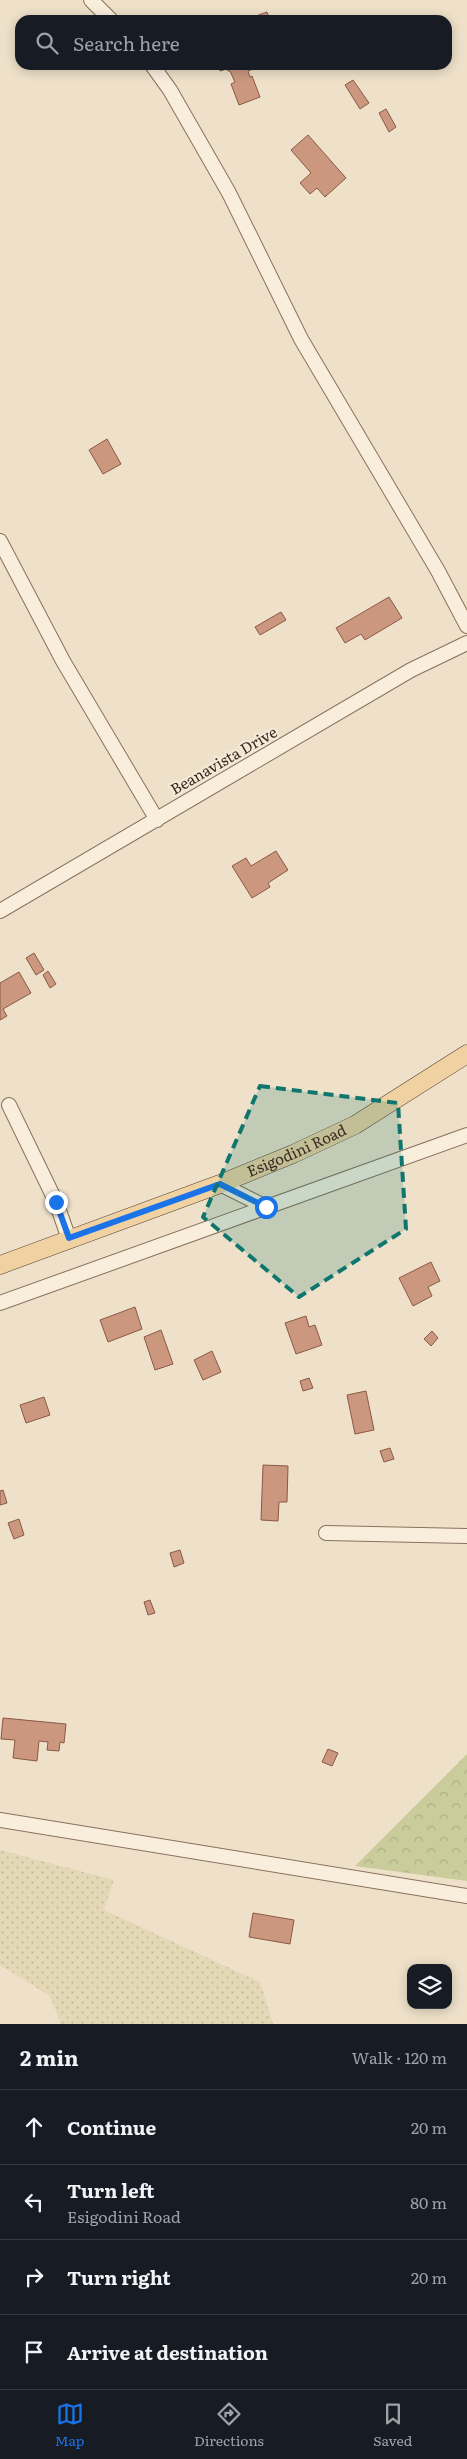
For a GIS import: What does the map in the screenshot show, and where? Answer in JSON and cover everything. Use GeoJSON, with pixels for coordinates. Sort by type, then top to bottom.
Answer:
{"type":"FeatureCollection","features":[{"type":"Feature","properties":{"kind":"main road","name":"Esigodini Road"},"geometry":{"type":"LineString","coordinates":[[0,1265],[220,1184],[293,1154],[355,1125],[467,1054]]}},
{"type":"Feature","properties":{"kind":"street"},"geometry":{"type":"LineString","coordinates":[[92,0],[106,15]]}},
{"type":"Feature","properties":{"kind":"street"},"geometry":{"type":"LineString","coordinates":[[156,70],[170,90],[230,193],[301,339],[428,554],[467,626]]}},
{"type":"Feature","properties":{"kind":"street"},"geometry":{"type":"LineString","coordinates":[[0,540],[63,661],[157,820]]}},
{"type":"Feature","properties":{"kind":"street","name":"Beanavista Drive"},"geometry":{"type":"LineString","coordinates":[[0,911],[411,670],[467,644]]}},
{"type":"Feature","properties":{"kind":"street"},"geometry":{"type":"LineString","coordinates":[[8,1105],[56,1202],[69,1238]]}},
{"type":"Feature","properties":{"kind":"street"},"geometry":{"type":"LineString","coordinates":[[0,1303],[467,1135]]}},
{"type":"Feature","properties":{"kind":"street"},"geometry":{"type":"LineString","coordinates":[[220,1184],[266,1207]]}},
{"type":"Feature","properties":{"kind":"street"},"geometry":{"type":"LineString","coordinates":[[326,1533],[467,1536]]}},
{"type":"Feature","properties":{"kind":"street"},"geometry":{"type":"LineString","coordinates":[[0,1820],[467,1896]]}},
{"type":"Feature","properties":{"kind":"highlighted area"},"geometry":{"type":"Polygon","coordinates":[[[260,1086],[398,1103],[406,1229],[299,1297],[203,1217],[260,1086]]]}},
{"type":"Feature","properties":{"kind":"shaded area"},"geometry":{"type":"Polygon","coordinates":[[[0,1850],[114,1880],[104,1910],[260,1982],[273,2024],[61,2024],[50,1996],[0,1965],[0,1850]]]}},
{"type":"Feature","properties":{"kind":"green space"},"geometry":{"type":"Polygon","coordinates":[[[467,1754],[467,1881],[355,1866],[467,1754]]]}},
{"type":"Feature","properties":{"kind":"building"},"geometry":{"type":"Polygon","coordinates":[[[251,70],[248,71],[250,77],[252,76],[260,97],[239,105],[231,84],[235,82],[230,71],[228,71],[251,70]]]}},
{"type":"Feature","properties":{"kind":"building"},"geometry":{"type":"Polygon","coordinates":[[[353,80],[369,103],[360,109],[345,85],[353,80]]]}},
{"type":"Feature","properties":{"kind":"building"},"geometry":{"type":"Polygon","coordinates":[[[386,109],[396,127],[389,132],[379,113],[386,109]]]}},
{"type":"Feature","properties":{"kind":"building"},"geometry":{"type":"Polygon","coordinates":[[[308,135],[346,178],[325,197],[317,188],[310,194],[300,183],[311,173],[291,150],[308,135]]]}},
{"type":"Feature","properties":{"kind":"building"},"geometry":{"type":"Polygon","coordinates":[[[107,439],[121,464],[103,474],[89,450],[107,439]]]}},
{"type":"Feature","properties":{"kind":"building"},"geometry":{"type":"Polygon","coordinates":[[[389,597],[402,618],[365,640],[361,634],[345,643],[336,628],[389,597]]]}},
{"type":"Feature","properties":{"kind":"building"},"geometry":{"type":"Polygon","coordinates":[[[281,612],[286,620],[260,635],[255,627],[281,612]]]}},
{"type":"Feature","properties":{"kind":"building"},"geometry":{"type":"Polygon","coordinates":[[[276,851],[288,870],[268,883],[270,887],[252,898],[232,866],[246,858],[251,866],[276,851]]]}},
{"type":"Feature","properties":{"kind":"building"},"geometry":{"type":"Polygon","coordinates":[[[34,953],[44,970],[36,975],[26,958],[34,953]]]}},
{"type":"Feature","properties":{"kind":"building"},"geometry":{"type":"Polygon","coordinates":[[[48,971],[56,984],[50,988],[43,975],[48,971]]]}},
{"type":"Feature","properties":{"kind":"building"},"geometry":{"type":"Polygon","coordinates":[[[19,972],[31,993],[3,1009],[7,1016],[0,1020],[0,983],[19,972]]]}},
{"type":"Feature","properties":{"kind":"building"},"geometry":{"type":"Polygon","coordinates":[[[431,1262],[440,1281],[428,1287],[432,1296],[413,1306],[399,1278],[431,1262]]]}},
{"type":"Feature","properties":{"kind":"building"},"geometry":{"type":"Polygon","coordinates":[[[135,1307],[142,1329],[108,1342],[100,1320],[135,1307]]]}},
{"type":"Feature","properties":{"kind":"building"},"geometry":{"type":"Polygon","coordinates":[[[306,1316],[309,1327],[315,1325],[322,1345],[296,1354],[285,1323],[306,1316]]]}},
{"type":"Feature","properties":{"kind":"building"},"geometry":{"type":"Polygon","coordinates":[[[161,1330],[173,1364],[155,1370],[144,1337],[161,1330]]]}},
{"type":"Feature","properties":{"kind":"building"},"geometry":{"type":"Polygon","coordinates":[[[432,1331],[438,1338],[431,1346],[424,1339],[432,1331]]]}},
{"type":"Feature","properties":{"kind":"building"},"geometry":{"type":"Polygon","coordinates":[[[212,1351],[221,1372],[203,1380],[194,1360],[212,1351]]]}},
{"type":"Feature","properties":{"kind":"building"},"geometry":{"type":"Polygon","coordinates":[[[309,1378],[313,1388],[303,1391],[300,1381],[309,1378]]]}},
{"type":"Feature","properties":{"kind":"building"},"geometry":{"type":"Polygon","coordinates":[[[366,1391],[374,1430],[355,1434],[347,1395],[366,1391]]]}},
{"type":"Feature","properties":{"kind":"building"},"geometry":{"type":"Polygon","coordinates":[[[44,1397],[50,1415],[26,1423],[20,1405],[44,1397]]]}},
{"type":"Feature","properties":{"kind":"building"},"geometry":{"type":"Polygon","coordinates":[[[390,1448],[394,1459],[384,1462],[380,1451],[390,1448]]]}},
{"type":"Feature","properties":{"kind":"building"},"geometry":{"type":"Polygon","coordinates":[[[263,1465],[288,1466],[287,1502],[279,1502],[278,1521],[261,1520],[263,1465]]]}},
{"type":"Feature","properties":{"kind":"building"},"geometry":{"type":"Polygon","coordinates":[[[3,1490],[7,1503],[0,1505],[0,1491],[3,1490]]]}},
{"type":"Feature","properties":{"kind":"building"},"geometry":{"type":"Polygon","coordinates":[[[19,1519],[24,1535],[14,1539],[8,1523],[19,1519]]]}},
{"type":"Feature","properties":{"kind":"building"},"geometry":{"type":"Polygon","coordinates":[[[180,1550],[184,1563],[174,1567],[170,1553],[180,1550]]]}},
{"type":"Feature","properties":{"kind":"building"},"geometry":{"type":"Polygon","coordinates":[[[150,1600],[155,1613],[148,1615],[144,1602],[150,1600]]]}},
{"type":"Feature","properties":{"kind":"building"},"geometry":{"type":"Polygon","coordinates":[[[3,1718],[66,1724],[64,1743],[60,1742],[59,1751],[47,1750],[48,1742],[39,1741],[37,1761],[13,1758],[15,1740],[1,1739],[3,1718]]]}},
{"type":"Feature","properties":{"kind":"building"},"geometry":{"type":"Polygon","coordinates":[[[328,1749],[338,1753],[332,1766],[322,1762],[328,1749]]]}},
{"type":"Feature","properties":{"kind":"building"},"geometry":{"type":"Polygon","coordinates":[[[253,1913],[294,1920],[290,1944],[249,1937],[253,1913]]]}},
{"type":"Feature","properties":{"kind":"route"},"geometry":{"type":"LineString","coordinates":[[56,1202],[69,1238],[220,1184],[266,1207]]}}]}
